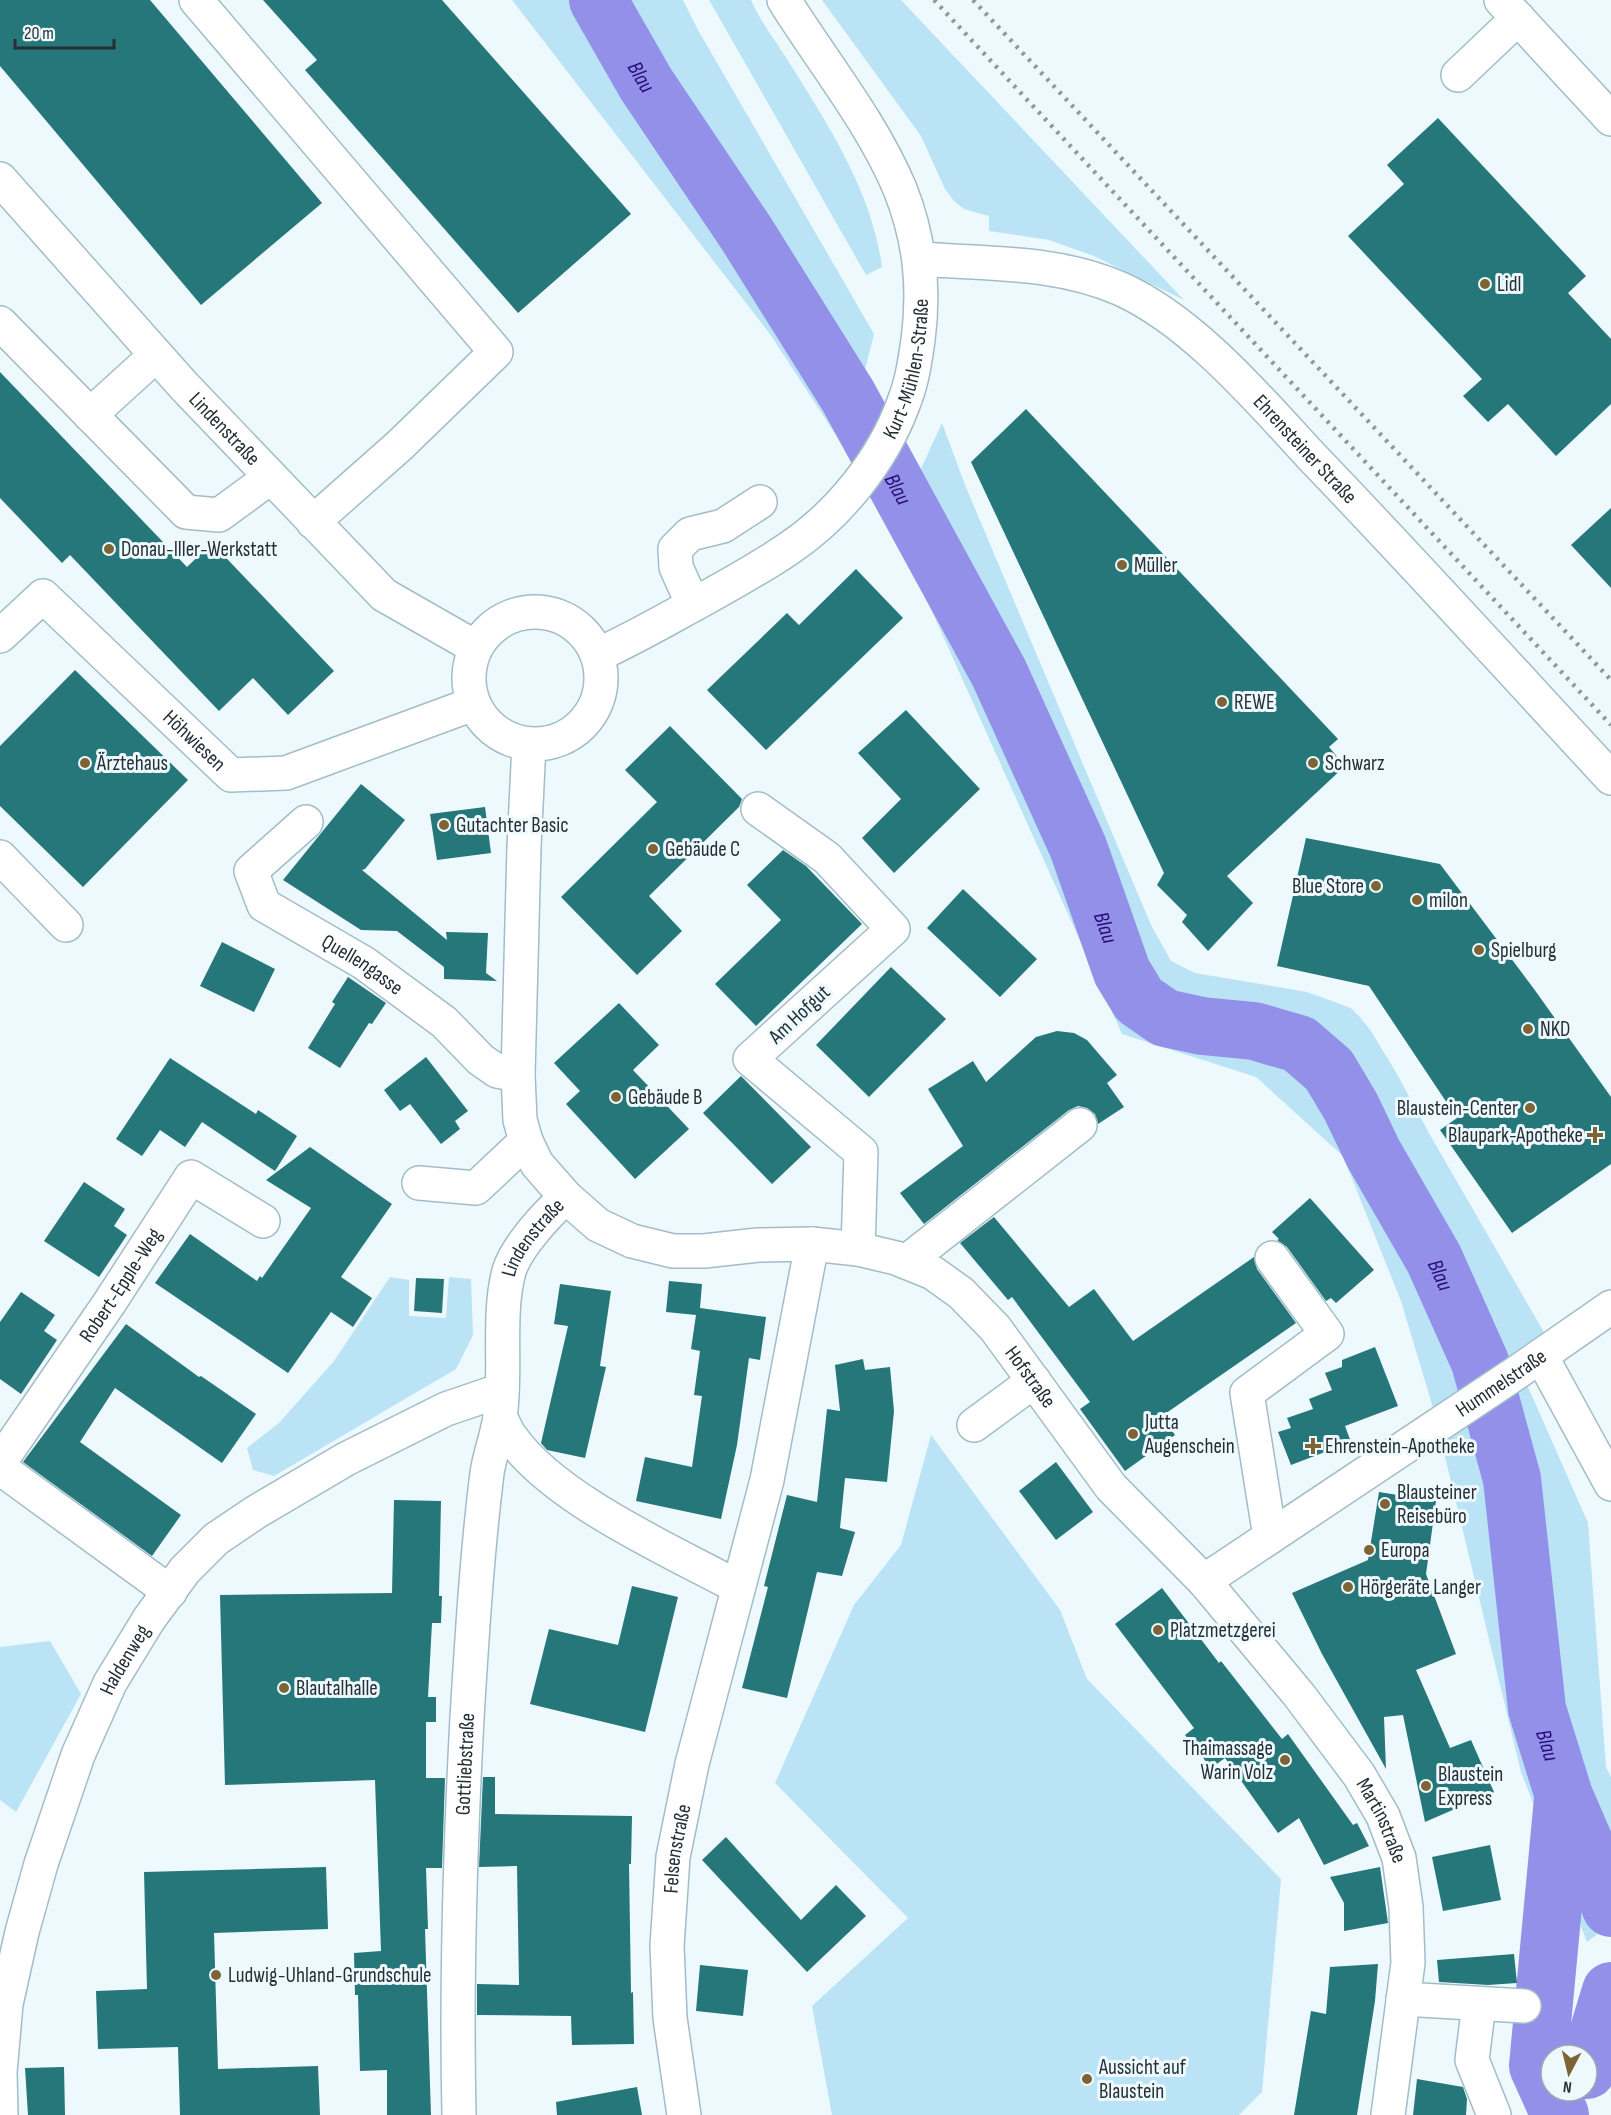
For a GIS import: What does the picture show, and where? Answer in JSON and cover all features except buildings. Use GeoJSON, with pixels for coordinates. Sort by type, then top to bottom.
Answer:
{"type":"FeatureCollection","features":[{"type":"Feature","properties":{"kind":"street"},"geometry":{"type":"LineString","coordinates":[[196,0],[496,352],[399,446],[313,522]]}},
{"type":"Feature","properties":{"kind":"street","name":"Kurt-Mühlen-Straße"},"geometry":{"type":"LineString","coordinates":[[597,655],[744,578],[790,548],[836,509],[869,466],[893,428],[913,371],[921,308],[920,259],[900,189],[861,118],[784,0]]}},
{"type":"Feature","properties":{"kind":"street"},"geometry":{"type":"LineString","coordinates":[[1458,75],[1509,9],[1611,119]]}},
{"type":"Feature","properties":{"kind":"street","name":"Lindenstraße"},"geometry":{"type":"LineString","coordinates":[[0,179],[156,355],[384,595],[475,647]]}},
{"type":"Feature","properties":{"kind":"street","name":"Ehrensteiner Straße"},"geometry":{"type":"LineString","coordinates":[[920,259],[1037,266],[1067,272],[1122,290],[1149,303],[1173,320],[1250,390],[1611,778]]}},
{"type":"Feature","properties":{"kind":"street"},"geometry":{"type":"LineString","coordinates":[[0,323],[186,513],[219,515],[271,477]]}},
{"type":"Feature","properties":{"kind":"street"},"geometry":{"type":"LineString","coordinates":[[90,415],[156,355]]}},
{"type":"Feature","properties":{"kind":"street"},"geometry":{"type":"LineString","coordinates":[[693,605],[676,567],[675,549],[690,534],[723,526],[760,502]]}},
{"type":"Feature","properties":{"kind":"street","name":"Höhwiesen"},"geometry":{"type":"LineString","coordinates":[[0,636],[43,596],[231,775],[286,772],[473,704]]}},
{"type":"Feature","properties":{"kind":"street"},"geometry":{"type":"LineString","coordinates":[[528,611],[550,613],[570,621],[586,635],[597,655],[602,677],[598,699],[588,718],[572,733],[551,742],[529,744],[506,738],[486,724],[473,704],[468,685],[469,666],[475,647],[488,629],[507,617],[528,611]]}},
{"type":"Feature","properties":{"kind":"street","name":"Lindenstraße"},"geometry":{"type":"LineString","coordinates":[[501,1403],[505,1294],[510,1269],[539,1224],[566,1197],[537,1164],[526,1141],[520,1120],[518,1075],[529,744]]}},
{"type":"Feature","properties":{"kind":"street","name":"Am Hofgut"},"geometry":{"type":"LineString","coordinates":[[758,808],[827,858],[892,928],[750,1059],[861,1152],[858,1249]]}},
{"type":"Feature","properties":{"kind":"street","name":"Quellengasse"},"geometry":{"type":"LineString","coordinates":[[294,833],[251,871],[264,905],[364,963],[444,1022],[481,1060],[497,1071],[518,1075]]}},
{"type":"Feature","properties":{"kind":"street"},"geometry":{"type":"LineString","coordinates":[[0,856],[66,925]]}},
{"type":"Feature","properties":{"kind":"street"},"geometry":{"type":"LineString","coordinates":[[906,1262],[1080,1125]]}},
{"type":"Feature","properties":{"kind":"street"},"geometry":{"type":"LineString","coordinates":[[427,1188],[476,1188],[526,1141]]}},
{"type":"Feature","properties":{"kind":"street","name":"Robert-Epple-Weg"},"geometry":{"type":"LineString","coordinates":[[0,1462],[110,1302],[190,1177],[263,1221]]}},
{"type":"Feature","properties":{"kind":"street","name":"Hofstraße"},"geometry":{"type":"LineString","coordinates":[[566,1197],[598,1225],[632,1241],[673,1251],[812,1244],[858,1249],[906,1262],[933,1273],[961,1293],[994,1328],[1111,1487],[1204,1581]]}},
{"type":"Feature","properties":{"kind":"street"},"geometry":{"type":"LineString","coordinates":[[501,1403],[510,1437],[530,1460],[562,1486],[610,1518],[738,1587],[767,1480],[812,1244]]}},
{"type":"Feature","properties":{"kind":"street"},"geometry":{"type":"LineString","coordinates":[[1270,1537],[1247,1393],[1327,1334],[1272,1258]]}},
{"type":"Feature","properties":{"kind":"street","name":"Hummelstraße"},"geometry":{"type":"LineString","coordinates":[[1204,1581],[1611,1307]]}},
{"type":"Feature","properties":{"kind":"street"},"geometry":{"type":"LineString","coordinates":[[1528,1364],[1611,1484]]}},
{"type":"Feature","properties":{"kind":"street"},"geometry":{"type":"LineString","coordinates":[[974,1425],[1034,1382]]}},
{"type":"Feature","properties":{"kind":"street","name":"Haldenweg"},"geometry":{"type":"LineString","coordinates":[[1,2115],[0,2072],[6,2004],[22,1932],[41,1864],[78,1755],[110,1683],[149,1619],[185,1570],[216,1539],[256,1512],[346,1460],[446,1410],[501,1403]]}},
{"type":"Feature","properties":{"kind":"street","name":"Gottliebstraße"},"geometry":{"type":"LineString","coordinates":[[459,2115],[457,2014],[461,1827],[472,1642],[488,1470],[501,1403]]}},
{"type":"Feature","properties":{"kind":"street"},"geometry":{"type":"LineString","coordinates":[[0,1468],[170,1592]]}},
{"type":"Feature","properties":{"kind":"street","name":"Martinstraße"},"geometry":{"type":"LineString","coordinates":[[1204,1581],[1299,1695],[1359,1775],[1383,1816],[1399,1858],[1406,1907],[1408,1963],[1388,2115]]}},
{"type":"Feature","properties":{"kind":"street","name":"Felsenstraße"},"geometry":{"type":"LineString","coordinates":[[684,2115],[670,2018],[667,1946],[673,1857],[692,1764],[738,1587]]}},
{"type":"Feature","properties":{"kind":"street"},"geometry":{"type":"LineString","coordinates":[[1403,1999],[1524,2006]]}},
{"type":"Feature","properties":{"kind":"street"},"geometry":{"type":"LineString","coordinates":[[1479,2004],[1473,2060],[1494,2115]]}},
{"type":"Feature","properties":{"kind":"shaded area"},"geometry":{"type":"Polygon","coordinates":[[[512,0],[683,0],[698,30],[874,334],[845,449],[770,334],[512,0]]]}},
{"type":"Feature","properties":{"kind":"shaded area"},"geometry":{"type":"Polygon","coordinates":[[[709,0],[751,0],[846,158],[869,211],[882,267],[866,275],[709,0]]]}},
{"type":"Feature","properties":{"kind":"shaded area"},"geometry":{"type":"Polygon","coordinates":[[[822,0],[901,0],[1184,300],[1094,256],[1049,240],[989,231],[989,216],[964,209],[945,189],[921,136],[822,0]]]}},
{"type":"Feature","properties":{"kind":"shaded area"},"geometry":{"type":"Polygon","coordinates":[[[942,423],[965,485],[1151,925],[1171,961],[1195,973],[1307,992],[1351,1008],[1371,1031],[1397,1074],[1545,1334],[1514,1355],[1588,1523],[1606,1767],[1611,1777],[1611,1924],[1587,1942],[1521,1772],[1434,1411],[1401,1301],[1343,1156],[1256,1077],[1122,1034],[889,516],[918,475],[942,423]]]}},
{"type":"Feature","properties":{"kind":"shaded area"},"geometry":{"type":"Polygon","coordinates":[[[390,1277],[409,1280],[409,1316],[446,1318],[449,1277],[471,1279],[473,1335],[456,1369],[274,1476],[253,1470],[247,1448],[279,1423],[334,1361],[390,1277]]]}},
{"type":"Feature","properties":{"kind":"shaded area"},"geometry":{"type":"Polygon","coordinates":[[[931,1435],[1060,1610],[1087,1679],[1281,1879],[1262,2092],[1239,2115],[832,2115],[812,2006],[908,1918],[775,1783],[854,1605],[901,1545],[931,1435]]]}},
{"type":"Feature","properties":{"kind":"shaded area"},"geometry":{"type":"Polygon","coordinates":[[[50,1641],[81,1694],[16,1812],[0,1800],[0,1647],[50,1641]]]}},
{"type":"Feature","properties":{"kind":"waterway","name":"Blau"},"geometry":{"type":"LineString","coordinates":[[598,0],[646,84],[746,233],[848,396],[999,673],[1078,847],[1122,972],[1139,1000],[1165,1018],[1202,1026],[1254,1031],[1299,1044],[1329,1070],[1351,1107],[1373,1153],[1434,1259],[1480,1362],[1512,1479],[1537,1709],[1564,1796],[1611,1908]]}},
{"type":"Feature","properties":{"kind":"waterway","name":"Blau"},"geometry":{"type":"LineString","coordinates":[[1560,2115],[1538,2066],[1563,1799]]}},
{"type":"Feature","properties":{"kind":"waterway","name":"Blau"},"geometry":{"type":"LineString","coordinates":[[1595,2043],[1611,1991]]}},
{"type":"Feature","properties":{"kind":"railway"},"geometry":{"type":"LineString","coordinates":[[934,0],[1611,725]]}},
{"type":"Feature","properties":{"kind":"railway"},"geometry":{"type":"LineString","coordinates":[[973,0],[1611,680]]}},
{"type":"Feature","properties":{"kind":"place","name":"Lidl"},"geometry":{"type":"Point","coordinates":[1485,284]}},
{"type":"Feature","properties":{"kind":"place","name":"Donau-Iller-Werkstatt"},"geometry":{"type":"Point","coordinates":[109,549]}},
{"type":"Feature","properties":{"kind":"place","name":"Müller"},"geometry":{"type":"Point","coordinates":[1122,565]}},
{"type":"Feature","properties":{"kind":"place","name":"REWE"},"geometry":{"type":"Point","coordinates":[1222,702]}},
{"type":"Feature","properties":{"kind":"place","name":"Ärztehaus"},"geometry":{"type":"Point","coordinates":[85,763]}},
{"type":"Feature","properties":{"kind":"place","name":"Schwarz"},"geometry":{"type":"Point","coordinates":[1313,763]}},
{"type":"Feature","properties":{"kind":"place","name":"Gutachter Basic"},"geometry":{"type":"Point","coordinates":[444,825]}},
{"type":"Feature","properties":{"kind":"place","name":"Gebäude C"},"geometry":{"type":"Point","coordinates":[653,849]}},
{"type":"Feature","properties":{"kind":"place","name":"Blue Store"},"geometry":{"type":"Point","coordinates":[1376,886]}},
{"type":"Feature","properties":{"kind":"place","name":"milon"},"geometry":{"type":"Point","coordinates":[1417,900]}},
{"type":"Feature","properties":{"kind":"place","name":"Spielburg"},"geometry":{"type":"Point","coordinates":[1479,950]}},
{"type":"Feature","properties":{"kind":"place","name":"NKD"},"geometry":{"type":"Point","coordinates":[1528,1029]}},
{"type":"Feature","properties":{"kind":"place","name":"Gebäude B"},"geometry":{"type":"Point","coordinates":[616,1097]}},
{"type":"Feature","properties":{"kind":"place","name":"Blaustein-Center"},"geometry":{"type":"Point","coordinates":[1530,1108]}},
{"type":"Feature","properties":{"kind":"place","name":"Blaupark-Apotheke"},"geometry":{"type":"Point","coordinates":[1595,1135]}},
{"type":"Feature","properties":{"kind":"place","name":"Jutta Augenschein"},"geometry":{"type":"Point","coordinates":[1133,1434]}},
{"type":"Feature","properties":{"kind":"place","name":"Ehrenstein-Apotheke"},"geometry":{"type":"Point","coordinates":[1313,1446]}},
{"type":"Feature","properties":{"kind":"place","name":"Blausteiner Reisebüro"},"geometry":{"type":"Point","coordinates":[1385,1504]}},
{"type":"Feature","properties":{"kind":"place","name":"Europa"},"geometry":{"type":"Point","coordinates":[1369,1550]}},
{"type":"Feature","properties":{"kind":"place","name":"Hörgeräte Langer"},"geometry":{"type":"Point","coordinates":[1348,1587]}},
{"type":"Feature","properties":{"kind":"place","name":"Platzmetzgerei"},"geometry":{"type":"Point","coordinates":[1158,1630]}},
{"type":"Feature","properties":{"kind":"place","name":"Blautalhalle"},"geometry":{"type":"Point","coordinates":[284,1688]}},
{"type":"Feature","properties":{"kind":"place","name":"Thaimassage Warin Volz"},"geometry":{"type":"Point","coordinates":[1285,1760]}},
{"type":"Feature","properties":{"kind":"place","name":"Blaustein Express"},"geometry":{"type":"Point","coordinates":[1426,1786]}},
{"type":"Feature","properties":{"kind":"place","name":"Ludwig-Uhland-Grundschule"},"geometry":{"type":"Point","coordinates":[216,1975]}},
{"type":"Feature","properties":{"kind":"place","name":"Aussicht auf Blaustein"},"geometry":{"type":"Point","coordinates":[1087,2079]}}]}
